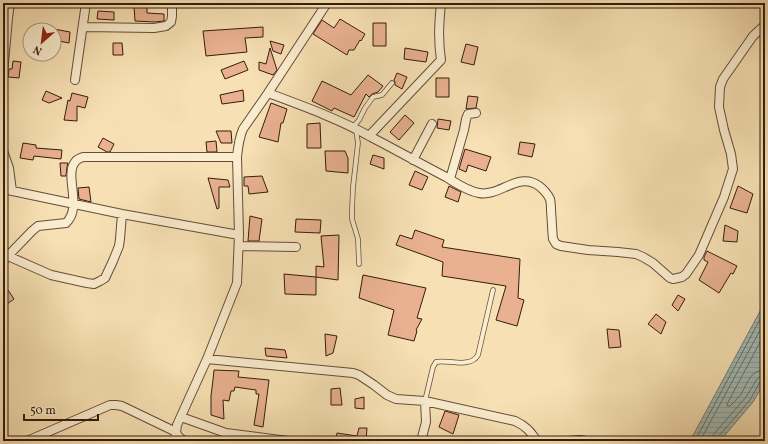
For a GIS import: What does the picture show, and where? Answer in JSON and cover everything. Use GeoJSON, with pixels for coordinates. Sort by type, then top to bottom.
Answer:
{"type":"FeatureCollection","features":[{"type":"Feature","properties":{"kind":"street"},"geometry":{"type":"LineString","coordinates":[[3,74],[10,3]]}},
{"type":"Feature","properties":{"kind":"street"},"geometry":{"type":"LineString","coordinates":[[75,80],[86,3]]}},
{"type":"Feature","properties":{"kind":"street"},"geometry":{"type":"LineString","coordinates":[[83,27],[154,28],[166,26],[171,22],[172,3]]}},
{"type":"Feature","properties":{"kind":"street"},"geometry":{"type":"LineString","coordinates":[[174,441],[177,425],[207,359],[237,284],[240,235],[237,157],[243,129],[327,3]]}},
{"type":"Feature","properties":{"kind":"street"},"geometry":{"type":"LineString","coordinates":[[370,136],[441,60],[438,34],[442,3]]}},
{"type":"Feature","properties":{"kind":"street"},"geometry":{"type":"LineString","coordinates":[[268,93],[321,113],[354,128],[467,189],[478,193],[489,194],[516,182],[532,182],[538,185],[550,200],[553,239],[558,246],[636,254],[652,263],[673,279],[682,277],[686,274],[699,255],[724,197],[733,170],[733,163],[719,107],[720,88],[723,79],[753,36],[765,25]]}},
{"type":"Feature","properties":{"kind":"street"},"geometry":{"type":"LineString","coordinates":[[450,180],[466,119],[468,114],[476,113]]}},
{"type":"Feature","properties":{"kind":"street"},"geometry":{"type":"LineString","coordinates":[[413,160],[432,124]]}},
{"type":"Feature","properties":{"kind":"street"},"geometry":{"type":"LineString","coordinates":[[3,151],[9,168],[12,191]]}},
{"type":"Feature","properties":{"kind":"street"},"geometry":{"type":"LineString","coordinates":[[122,214],[119,246],[113,261],[105,278],[94,284],[51,275],[6,259],[38,226],[66,222],[72,216],[74,204],[72,172],[75,161],[83,157],[237,157]]}},
{"type":"Feature","properties":{"kind":"street"},"geometry":{"type":"LineString","coordinates":[[3,189],[122,214],[240,235]]}},
{"type":"Feature","properties":{"kind":"street"},"geometry":{"type":"LineString","coordinates":[[239,246],[296,247]]}},
{"type":"Feature","properties":{"kind":"street"},"geometry":{"type":"LineString","coordinates":[[207,359],[353,373],[359,375],[387,395],[396,399],[425,401],[516,421],[529,430],[537,441]]}},
{"type":"Feature","properties":{"kind":"street"},"geometry":{"type":"LineString","coordinates":[[421,441],[426,422],[425,401]]}},
{"type":"Feature","properties":{"kind":"street"},"geometry":{"type":"LineString","coordinates":[[27,441],[110,405],[122,406],[176,432],[184,441]]}},
{"type":"Feature","properties":{"kind":"street"},"geometry":{"type":"LineString","coordinates":[[181,417],[226,433],[288,441]]}},
{"type":"Feature","properties":{"kind":"street"},"geometry":{"type":"LineString","coordinates":[[567,441],[586,441]]}},
{"type":"Feature","properties":{"kind":"lane"},"geometry":{"type":"LineString","coordinates":[[359,264],[358,239],[352,219],[353,187],[358,143],[354,128],[373,97],[382,95],[392,83]]}},
{"type":"Feature","properties":{"kind":"lane"},"geometry":{"type":"LineString","coordinates":[[425,401],[433,367],[436,362],[467,362],[476,358],[480,348],[493,290]]}},
{"type":"Feature","properties":{"kind":"water"},"geometry":{"type":"Polygon","coordinates":[[[765,302],[765,382],[753,402],[720,441],[690,441],[765,302]]]}},
{"type":"Feature","properties":{"kind":"building"},"geometry":{"type":"Polygon","coordinates":[[[147,5],[147,13],[164,14],[164,21],[135,21],[134,6],[147,5]]]}},
{"type":"Feature","properties":{"kind":"building"},"geometry":{"type":"Polygon","coordinates":[[[98,11],[114,12],[114,20],[97,19],[98,11]]]}},
{"type":"Feature","properties":{"kind":"building"},"geometry":{"type":"Polygon","coordinates":[[[340,19],[365,34],[354,50],[349,50],[347,55],[313,34],[322,20],[334,28],[340,19]]]}},
{"type":"Feature","properties":{"kind":"building"},"geometry":{"type":"Polygon","coordinates":[[[373,23],[386,23],[386,46],[373,46],[373,23]]]}},
{"type":"Feature","properties":{"kind":"building"},"geometry":{"type":"Polygon","coordinates":[[[263,27],[263,37],[245,38],[247,52],[206,56],[203,31],[263,27]]]}},
{"type":"Feature","properties":{"kind":"building"},"geometry":{"type":"Polygon","coordinates":[[[62,30],[70,32],[69,43],[62,42],[62,30]]]}},
{"type":"Feature","properties":{"kind":"building"},"geometry":{"type":"Polygon","coordinates":[[[270,41],[284,45],[281,54],[273,51],[270,41]]]}},
{"type":"Feature","properties":{"kind":"building"},"geometry":{"type":"Polygon","coordinates":[[[113,43],[122,43],[123,55],[113,55],[113,43]]]}},
{"type":"Feature","properties":{"kind":"building"},"geometry":{"type":"Polygon","coordinates":[[[466,44],[478,47],[474,65],[461,62],[466,44]]]}},
{"type":"Feature","properties":{"kind":"building"},"geometry":{"type":"Polygon","coordinates":[[[270,48],[277,70],[273,75],[259,70],[259,62],[266,64],[270,48]]]}},
{"type":"Feature","properties":{"kind":"building"},"geometry":{"type":"Polygon","coordinates":[[[405,48],[428,52],[426,62],[404,59],[405,48]]]}},
{"type":"Feature","properties":{"kind":"building"},"geometry":{"type":"Polygon","coordinates":[[[13,61],[21,62],[19,78],[8,77],[9,69],[12,69],[13,61]]]}},
{"type":"Feature","properties":{"kind":"building"},"geometry":{"type":"Polygon","coordinates":[[[244,61],[248,70],[225,79],[221,70],[244,61]]]}},
{"type":"Feature","properties":{"kind":"building"},"geometry":{"type":"Polygon","coordinates":[[[397,73],[407,77],[402,89],[395,85],[394,80],[397,73]]]}},
{"type":"Feature","properties":{"kind":"building"},"geometry":{"type":"Polygon","coordinates":[[[368,75],[383,86],[378,92],[369,97],[366,94],[354,117],[334,108],[332,111],[312,101],[322,81],[351,95],[368,75]]]}},
{"type":"Feature","properties":{"kind":"building"},"geometry":{"type":"Polygon","coordinates":[[[436,78],[449,78],[449,97],[436,97],[436,78]]]}},
{"type":"Feature","properties":{"kind":"building"},"geometry":{"type":"Polygon","coordinates":[[[243,90],[244,101],[222,104],[220,95],[243,90]]]}},
{"type":"Feature","properties":{"kind":"building"},"geometry":{"type":"Polygon","coordinates":[[[46,91],[62,98],[49,103],[42,100],[46,91]]]}},
{"type":"Feature","properties":{"kind":"building"},"geometry":{"type":"Polygon","coordinates":[[[72,93],[88,97],[85,108],[77,106],[77,121],[64,120],[68,100],[70,101],[72,93]]]}},
{"type":"Feature","properties":{"kind":"building"},"geometry":{"type":"Polygon","coordinates":[[[468,96],[478,97],[476,108],[466,109],[468,96]]]}},
{"type":"Feature","properties":{"kind":"building"},"geometry":{"type":"Polygon","coordinates":[[[271,103],[287,109],[283,123],[281,123],[278,142],[259,137],[271,103]]]}},
{"type":"Feature","properties":{"kind":"building"},"geometry":{"type":"Polygon","coordinates":[[[405,115],[414,123],[399,140],[390,132],[405,115]]]}},
{"type":"Feature","properties":{"kind":"building"},"geometry":{"type":"Polygon","coordinates":[[[438,119],[451,121],[449,130],[437,128],[438,119]]]}},
{"type":"Feature","properties":{"kind":"building"},"geometry":{"type":"Polygon","coordinates":[[[320,123],[321,148],[307,148],[307,124],[320,123]]]}},
{"type":"Feature","properties":{"kind":"building"},"geometry":{"type":"Polygon","coordinates":[[[216,131],[231,131],[232,143],[221,143],[216,131]]]}},
{"type":"Feature","properties":{"kind":"building"},"geometry":{"type":"Polygon","coordinates":[[[103,138],[114,144],[110,152],[98,147],[103,138]]]}},
{"type":"Feature","properties":{"kind":"building"},"geometry":{"type":"Polygon","coordinates":[[[216,141],[217,152],[207,152],[206,142],[216,141]]]}},
{"type":"Feature","properties":{"kind":"building"},"geometry":{"type":"Polygon","coordinates":[[[520,142],[535,144],[532,157],[518,154],[520,142]]]}},
{"type":"Feature","properties":{"kind":"building"},"geometry":{"type":"Polygon","coordinates":[[[23,143],[36,145],[36,148],[62,150],[61,159],[34,156],[33,160],[20,158],[23,143]]]}},
{"type":"Feature","properties":{"kind":"building"},"geometry":{"type":"Polygon","coordinates":[[[465,149],[491,157],[486,171],[468,165],[466,172],[459,169],[465,149]]]}},
{"type":"Feature","properties":{"kind":"building"},"geometry":{"type":"Polygon","coordinates":[[[325,151],[345,151],[348,158],[348,173],[326,171],[325,151]]]}},
{"type":"Feature","properties":{"kind":"building"},"geometry":{"type":"Polygon","coordinates":[[[373,155],[384,158],[384,169],[370,164],[373,155]]]}},
{"type":"Feature","properties":{"kind":"building"},"geometry":{"type":"Polygon","coordinates":[[[60,163],[68,163],[66,176],[61,176],[60,163]]]}},
{"type":"Feature","properties":{"kind":"building"},"geometry":{"type":"Polygon","coordinates":[[[415,171],[428,177],[422,190],[409,185],[415,171]]]}},
{"type":"Feature","properties":{"kind":"building"},"geometry":{"type":"Polygon","coordinates":[[[262,176],[268,192],[249,194],[248,186],[244,186],[244,177],[262,176]]]}},
{"type":"Feature","properties":{"kind":"building"},"geometry":{"type":"Polygon","coordinates":[[[208,178],[228,180],[230,187],[219,187],[219,208],[217,209],[208,178]]]}},
{"type":"Feature","properties":{"kind":"building"},"geometry":{"type":"Polygon","coordinates":[[[449,186],[461,192],[458,202],[445,197],[449,186]]]}},
{"type":"Feature","properties":{"kind":"building"},"geometry":{"type":"Polygon","coordinates":[[[738,186],[753,194],[747,213],[730,208],[738,186]]]}},
{"type":"Feature","properties":{"kind":"building"},"geometry":{"type":"Polygon","coordinates":[[[89,187],[91,202],[79,199],[78,188],[89,187]]]}},
{"type":"Feature","properties":{"kind":"building"},"geometry":{"type":"Polygon","coordinates":[[[250,216],[262,219],[259,241],[248,241],[250,216]]]}},
{"type":"Feature","properties":{"kind":"building"},"geometry":{"type":"Polygon","coordinates":[[[296,219],[321,220],[320,233],[295,232],[296,219]]]}},
{"type":"Feature","properties":{"kind":"building"},"geometry":{"type":"Polygon","coordinates":[[[725,225],[738,231],[737,242],[723,241],[725,225]]]}},
{"type":"Feature","properties":{"kind":"building"},"geometry":{"type":"Polygon","coordinates":[[[415,230],[444,240],[442,247],[520,259],[518,298],[524,300],[517,326],[496,320],[506,286],[442,276],[443,262],[396,245],[400,235],[412,239],[415,230]]]}},
{"type":"Feature","properties":{"kind":"building"},"geometry":{"type":"Polygon","coordinates":[[[339,235],[338,280],[316,277],[316,266],[324,267],[321,236],[339,235]]]}},
{"type":"Feature","properties":{"kind":"building"},"geometry":{"type":"Polygon","coordinates":[[[707,251],[737,266],[719,293],[699,280],[708,262],[704,260],[707,251]]]}},
{"type":"Feature","properties":{"kind":"building"},"geometry":{"type":"Polygon","coordinates":[[[284,274],[316,277],[316,295],[285,294],[284,274]]]}},
{"type":"Feature","properties":{"kind":"building"},"geometry":{"type":"Polygon","coordinates":[[[363,275],[426,288],[417,318],[422,319],[416,330],[414,341],[388,335],[394,310],[359,298],[363,275]]]}},
{"type":"Feature","properties":{"kind":"building"},"geometry":{"type":"Polygon","coordinates":[[[8,290],[14,299],[3,307],[3,293],[8,290]]]}},
{"type":"Feature","properties":{"kind":"building"},"geometry":{"type":"Polygon","coordinates":[[[678,295],[685,299],[678,311],[672,305],[678,295]]]}},
{"type":"Feature","properties":{"kind":"building"},"geometry":{"type":"Polygon","coordinates":[[[656,314],[666,322],[661,334],[648,324],[656,314]]]}},
{"type":"Feature","properties":{"kind":"building"},"geometry":{"type":"Polygon","coordinates":[[[607,329],[619,330],[621,347],[609,348],[607,329]]]}},
{"type":"Feature","properties":{"kind":"building"},"geometry":{"type":"Polygon","coordinates":[[[325,334],[337,336],[333,353],[326,356],[325,334]]]}},
{"type":"Feature","properties":{"kind":"building"},"geometry":{"type":"Polygon","coordinates":[[[265,348],[285,350],[287,358],[266,356],[265,348]]]}},
{"type":"Feature","properties":{"kind":"building"},"geometry":{"type":"Polygon","coordinates":[[[214,370],[239,371],[238,377],[269,380],[263,427],[254,425],[259,394],[256,394],[256,390],[235,387],[234,391],[231,391],[229,401],[223,400],[224,419],[211,415],[211,396],[214,370]]]}},
{"type":"Feature","properties":{"kind":"building"},"geometry":{"type":"Polygon","coordinates":[[[340,388],[342,405],[331,405],[331,389],[340,388]]]}},
{"type":"Feature","properties":{"kind":"building"},"geometry":{"type":"Polygon","coordinates":[[[364,397],[364,409],[355,408],[355,399],[364,397]]]}},
{"type":"Feature","properties":{"kind":"building"},"geometry":{"type":"Polygon","coordinates":[[[445,411],[459,415],[453,434],[439,427],[445,411]]]}},
{"type":"Feature","properties":{"kind":"building"},"geometry":{"type":"Polygon","coordinates":[[[359,428],[367,428],[366,441],[335,441],[337,433],[357,436],[359,428]]]}}]}
